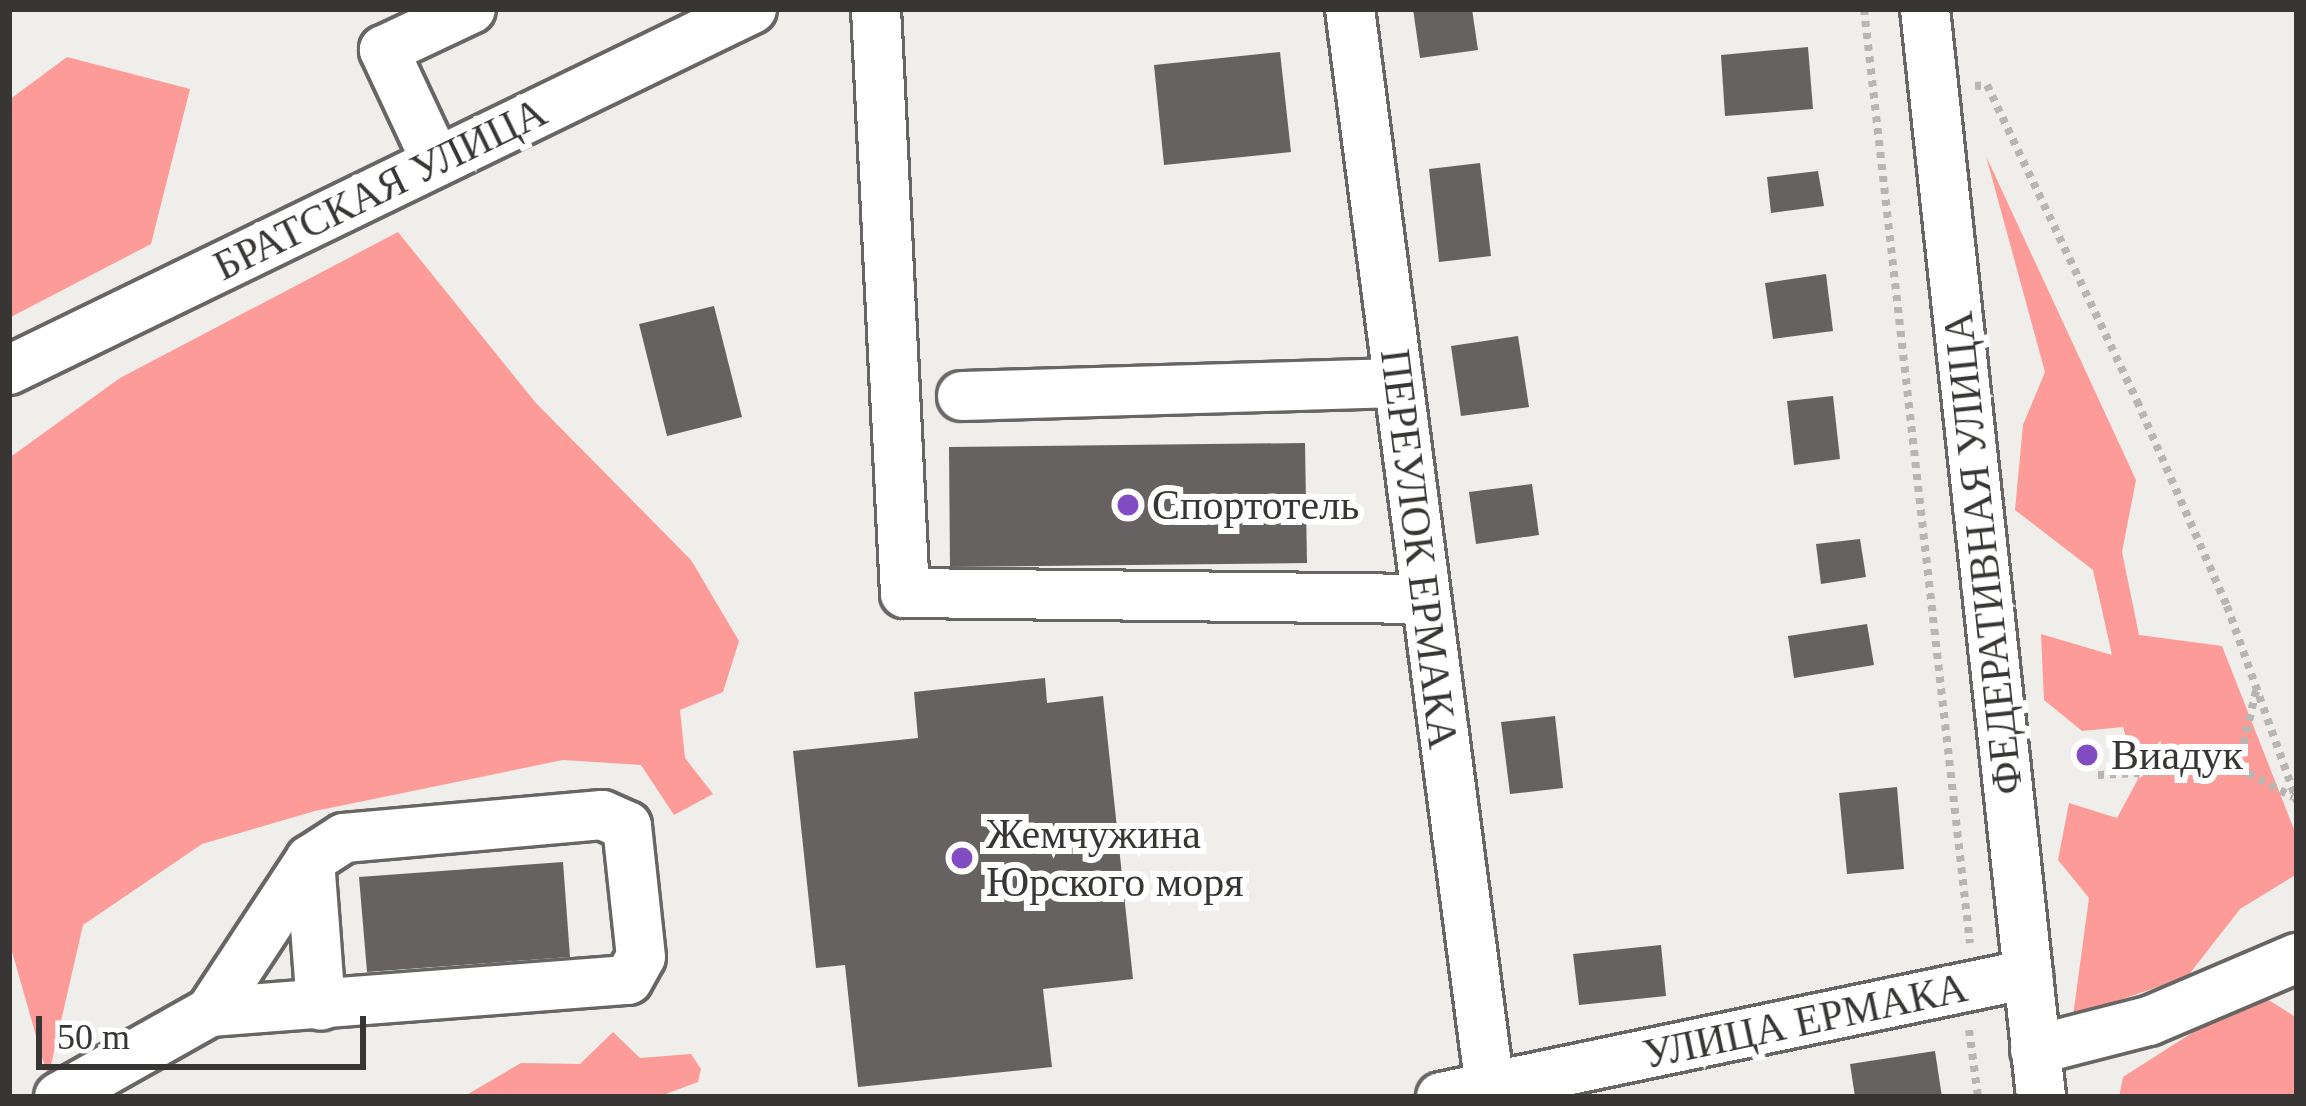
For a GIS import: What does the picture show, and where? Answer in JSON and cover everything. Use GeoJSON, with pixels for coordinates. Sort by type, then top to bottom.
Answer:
{"type":"FeatureCollection","features":[{"type":"Feature","properties":{"kind":"street"},"geometry":{"type":"LineString","coordinates":[[436,161],[384,50],[471,9]]}},
{"type":"Feature","properties":{"kind":"street","name":"БРАТСКАЯ УЛИЦА"},"geometry":{"type":"LineString","coordinates":[[9,370],[752,9]]}},
{"type":"Feature","properties":{"kind":"street"},"geometry":{"type":"LineString","coordinates":[[876,9],[905,593],[1426,599]]}},
{"type":"Feature","properties":{"kind":"street","name":"ПЕРЕУЛОК ЕРМАКА"},"geometry":{"type":"LineString","coordinates":[[1349,9],[1490,1088]]}},
{"type":"Feature","properties":{"kind":"street","name":"ФЕДЕРАТИВНАЯ УЛИЦА"},"geometry":{"type":"LineString","coordinates":[[1925,9],[2041,1097]]}},
{"type":"Feature","properties":{"kind":"street"},"geometry":{"type":"LineString","coordinates":[[962,396],[1398,383]]}},
{"type":"Feature","properties":{"kind":"street"},"geometry":{"type":"LineString","coordinates":[[59,1097],[210,1012],[615,984],[637,971],[637,909],[627,826],[602,815],[356,833],[310,860],[210,1012]]}},
{"type":"Feature","properties":{"kind":"street"},"geometry":{"type":"LineString","coordinates":[[310,860],[321,1006]]}},
{"type":"Feature","properties":{"kind":"street"},"geometry":{"type":"LineString","coordinates":[[2035,1050],[2149,1022],[2297,958]]}},
{"type":"Feature","properties":{"kind":"street","name":"УЛИЦА ЕРМАКА"},"geometry":{"type":"LineString","coordinates":[[1441,1097],[2028,974]]}},
{"type":"Feature","properties":{"kind":"path"},"geometry":{"type":"LineString","coordinates":[[1864,9],[1975,986],[1969,1031],[1978,1097]]}},
{"type":"Feature","properties":{"kind":"path"},"geometry":{"type":"LineString","coordinates":[[1872,96],[1987,85],[2137,401],[2257,690],[2296,800]]}},
{"type":"Feature","properties":{"kind":"path"},"geometry":{"type":"LineString","coordinates":[[2238,768],[2257,690]]}},
{"type":"Feature","properties":{"kind":"path"},"geometry":{"type":"LineString","coordinates":[[2098,775],[2238,768],[2296,800]]}},
{"type":"Feature","properties":{"kind":"shaded area"},"geometry":{"type":"Polygon","coordinates":[[[67,57],[190,89],[151,244],[9,318],[9,100],[67,57]]]}},
{"type":"Feature","properties":{"kind":"shaded area"},"geometry":{"type":"Polygon","coordinates":[[[1986,156],[2136,480],[2122,552],[2139,635],[2222,646],[2297,837],[2297,874],[2240,909],[2187,977],[2073,1016],[2089,898],[2058,860],[2069,803],[2117,818],[2138,779],[2123,727],[2082,731],[2044,700],[2041,634],[2112,655],[2093,570],[2015,510],[2023,425],[2045,372],[1986,156]]]}},
{"type":"Feature","properties":{"kind":"shaded area"},"geometry":{"type":"Polygon","coordinates":[[[398,232],[535,402],[691,560],[739,641],[723,692],[680,710],[685,758],[713,794],[674,815],[641,765],[563,760],[315,811],[202,844],[83,925],[48,1078],[9,941],[9,458],[120,378],[398,232]]]}},
{"type":"Feature","properties":{"kind":"shaded area"},"geometry":{"type":"Polygon","coordinates":[[[2256,992],[2297,1018],[2297,1097],[2119,1097],[2123,1077],[2256,992]]]}},
{"type":"Feature","properties":{"kind":"shaded area"},"geometry":{"type":"Polygon","coordinates":[[[613,1032],[640,1058],[691,1054],[701,1069],[698,1082],[658,1097],[463,1097],[521,1063],[580,1064],[613,1032]]]}},
{"type":"Feature","properties":{"kind":"building"},"geometry":{"type":"Polygon","coordinates":[[[1413,9],[1472,9],[1478,50],[1420,58],[1413,9]]]}},
{"type":"Feature","properties":{"kind":"building"},"geometry":{"type":"Polygon","coordinates":[[[1808,47],[1813,109],[1725,116],[1721,55],[1808,47]]]}},
{"type":"Feature","properties":{"kind":"building"},"geometry":{"type":"Polygon","coordinates":[[[1280,52],[1291,152],[1164,165],[1154,65],[1280,52]]]}},
{"type":"Feature","properties":{"kind":"building"},"geometry":{"type":"Polygon","coordinates":[[[1480,163],[1491,256],[1439,262],[1429,169],[1480,163]]]}},
{"type":"Feature","properties":{"kind":"building"},"geometry":{"type":"Polygon","coordinates":[[[1818,171],[1824,206],[1771,213],[1767,177],[1818,171]]]}},
{"type":"Feature","properties":{"kind":"building"},"geometry":{"type":"Polygon","coordinates":[[[1826,274],[1833,331],[1773,339],[1765,283],[1826,274]]]}},
{"type":"Feature","properties":{"kind":"building"},"geometry":{"type":"Polygon","coordinates":[[[714,306],[742,417],[667,436],[639,324],[714,306]]]}},
{"type":"Feature","properties":{"kind":"building"},"geometry":{"type":"Polygon","coordinates":[[[1518,336],[1529,407],[1461,416],[1451,346],[1518,336]]]}},
{"type":"Feature","properties":{"kind":"building"},"geometry":{"type":"Polygon","coordinates":[[[1833,396],[1840,459],[1794,465],[1787,401],[1833,396]]]}},
{"type":"Feature","properties":{"kind":"building","name":"Спортотель"},"geometry":{"type":"Polygon","coordinates":[[[1305,443],[1307,563],[950,567],[949,447],[1305,443]]]}},
{"type":"Feature","properties":{"kind":"building"},"geometry":{"type":"Polygon","coordinates":[[[1532,484],[1539,535],[1476,544],[1469,492],[1532,484]]]}},
{"type":"Feature","properties":{"kind":"building"},"geometry":{"type":"Polygon","coordinates":[[[1860,539],[1866,577],[1821,584],[1816,544],[1860,539]]]}},
{"type":"Feature","properties":{"kind":"building"},"geometry":{"type":"Polygon","coordinates":[[[1867,624],[1874,665],[1794,678],[1788,636],[1867,624]]]}},
{"type":"Feature","properties":{"kind":"building","name":"Жемчужина Юрского моря"},"geometry":{"type":"Polygon","coordinates":[[[1045,678],[1047,703],[1103,696],[1133,979],[1043,989],[1052,1067],[858,1087],[845,965],[816,968],[793,751],[918,738],[914,692],[1045,678]]]}},
{"type":"Feature","properties":{"kind":"building"},"geometry":{"type":"Polygon","coordinates":[[[1555,716],[1563,788],[1510,794],[1501,722],[1555,716]]]}},
{"type":"Feature","properties":{"kind":"building"},"geometry":{"type":"Polygon","coordinates":[[[1897,787],[1904,869],[1847,874],[1839,793],[1897,787]]]}},
{"type":"Feature","properties":{"kind":"building"},"geometry":{"type":"Polygon","coordinates":[[[563,862],[570,957],[367,972],[359,877],[563,862]]]}},
{"type":"Feature","properties":{"kind":"building"},"geometry":{"type":"Polygon","coordinates":[[[1661,945],[1666,996],[1579,1005],[1573,954],[1661,945]]]}},
{"type":"Feature","properties":{"kind":"building"},"geometry":{"type":"Polygon","coordinates":[[[1935,1051],[1942,1097],[1855,1097],[1850,1064],[1935,1051]]]}},
{"type":"Feature","properties":{"kind":"place","name":"Спортотель"},"geometry":{"type":"Point","coordinates":[1128,505]}},
{"type":"Feature","properties":{"kind":"place","name":"Виадук"},"geometry":{"type":"Point","coordinates":[2087,755]}},
{"type":"Feature","properties":{"kind":"place","name":"Жемчужина Юрского моря"},"geometry":{"type":"Point","coordinates":[962,858]}}]}
